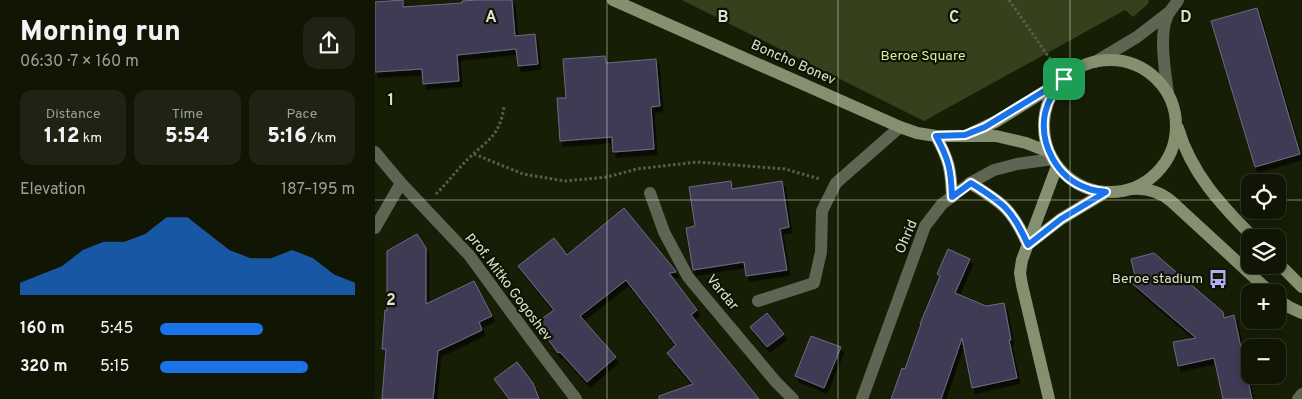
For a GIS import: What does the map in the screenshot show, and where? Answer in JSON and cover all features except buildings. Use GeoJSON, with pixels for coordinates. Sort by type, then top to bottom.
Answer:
{"type":"FeatureCollection","features":[{"type":"Feature","properties":{"kind":"street","name":"Boncho Bonev"},"geometry":{"type":"LineString","coordinates":[[613,0],[900,127],[917,133],[936,136],[996,136],[1027,143],[1053,159]]}},
{"type":"Feature","properties":{"kind":"street"},"geometry":{"type":"LineString","coordinates":[[1178,0],[1170,11],[1137,38],[1095,62],[1078,68],[1064,79],[1052,95],[1045,113],[1044,126],[1053,159],[1063,173],[1088,189],[1106,192],[1141,189],[1160,193],[1171,200],[1261,284]]}},
{"type":"Feature","properties":{"kind":"street"},"geometry":{"type":"LineString","coordinates":[[1168,93],[1163,45],[1165,24],[1170,11]]}},
{"type":"Feature","properties":{"kind":"street"},"geometry":{"type":"LineString","coordinates":[[1095,62],[1117,60],[1128,62],[1156,78],[1168,93],[1175,109],[1177,126],[1189,156],[1209,189],[1244,229]]}},
{"type":"Feature","properties":{"kind":"street","name":"Boncho Bonev"},"geometry":{"type":"LineString","coordinates":[[965,135],[997,121],[1064,79]]}},
{"type":"Feature","properties":{"kind":"street"},"geometry":{"type":"LineString","coordinates":[[1131,189],[1149,180],[1164,165],[1174,147],[1177,126]]}},
{"type":"Feature","properties":{"kind":"street"},"geometry":{"type":"LineString","coordinates":[[758,301],[814,283],[821,252],[822,211],[836,183],[900,127]]}},
{"type":"Feature","properties":{"kind":"street"},"geometry":{"type":"LineString","coordinates":[[936,136],[946,154],[951,174],[952,197]]}},
{"type":"Feature","properties":{"kind":"street","name":"prof. Mitko Gogoshev"},"geometry":{"type":"LineString","coordinates":[[375,152],[424,208],[469,254],[576,399]]}},
{"type":"Feature","properties":{"kind":"street"},"geometry":{"type":"LineString","coordinates":[[1049,399],[1022,285],[1021,273],[1023,260],[1053,159]]}},
{"type":"Feature","properties":{"kind":"street","name":"Ohrid"},"geometry":{"type":"LineString","coordinates":[[862,399],[925,226],[942,204],[971,183],[995,170],[1017,164],[1053,159]]}},
{"type":"Feature","properties":{"kind":"street"},"geometry":{"type":"LineString","coordinates":[[375,228],[401,183]]}},
{"type":"Feature","properties":{"kind":"street"},"geometry":{"type":"LineString","coordinates":[[971,183],[995,198],[1008,209],[1019,225],[1028,245]]}},
{"type":"Feature","properties":{"kind":"street"},"geometry":{"type":"LineString","coordinates":[[1028,245],[1061,219],[1106,192]]}},
{"type":"Feature","properties":{"kind":"street","name":"Vardar"},"geometry":{"type":"LineString","coordinates":[[649,193],[664,232],[688,277],[776,382],[793,399]]}},
{"type":"Feature","properties":{"kind":"street"},"geometry":{"type":"LineString","coordinates":[[1286,271],[1302,287]]}},
{"type":"Feature","properties":{"kind":"street"},"geometry":{"type":"LineString","coordinates":[[1286,305],[1302,313]]}},
{"type":"Feature","properties":{"kind":"street"},"geometry":{"type":"LineString","coordinates":[[1298,399],[1302,394]]}},
{"type":"Feature","properties":{"kind":"path"},"geometry":{"type":"LineString","coordinates":[[1009,0],[1064,79]]}},
{"type":"Feature","properties":{"kind":"path"},"geometry":{"type":"LineString","coordinates":[[424,208],[474,154],[492,138],[502,120],[504,106]]}},
{"type":"Feature","properties":{"kind":"path"},"geometry":{"type":"LineString","coordinates":[[474,154],[523,174],[565,181],[607,177],[637,168],[697,162],[785,168],[836,183]]}},
{"type":"Feature","properties":{"kind":"green space","name":"Beroe Square"},"geometry":{"type":"Polygon","coordinates":[[[682,0],[1149,0],[1148,4],[1133,17],[1125,10],[924,121],[682,0]]]}},
{"type":"Feature","properties":{"kind":"place","name":"Beroe stadium"},"geometry":{"type":"Point","coordinates":[1218,279]}},
{"type":"Feature","properties":{"kind":"route"},"geometry":{"type":"LineString","coordinates":[[1064,79],[1055,90],[1045,113],[1044,126],[1049,152],[1063,173],[1079,185],[1088,189],[1106,192],[1061,219],[1028,245],[1019,225],[1008,209],[995,198],[971,183],[952,197],[951,174],[946,154],[936,136],[965,135],[985,127],[1064,79]]}}]}
